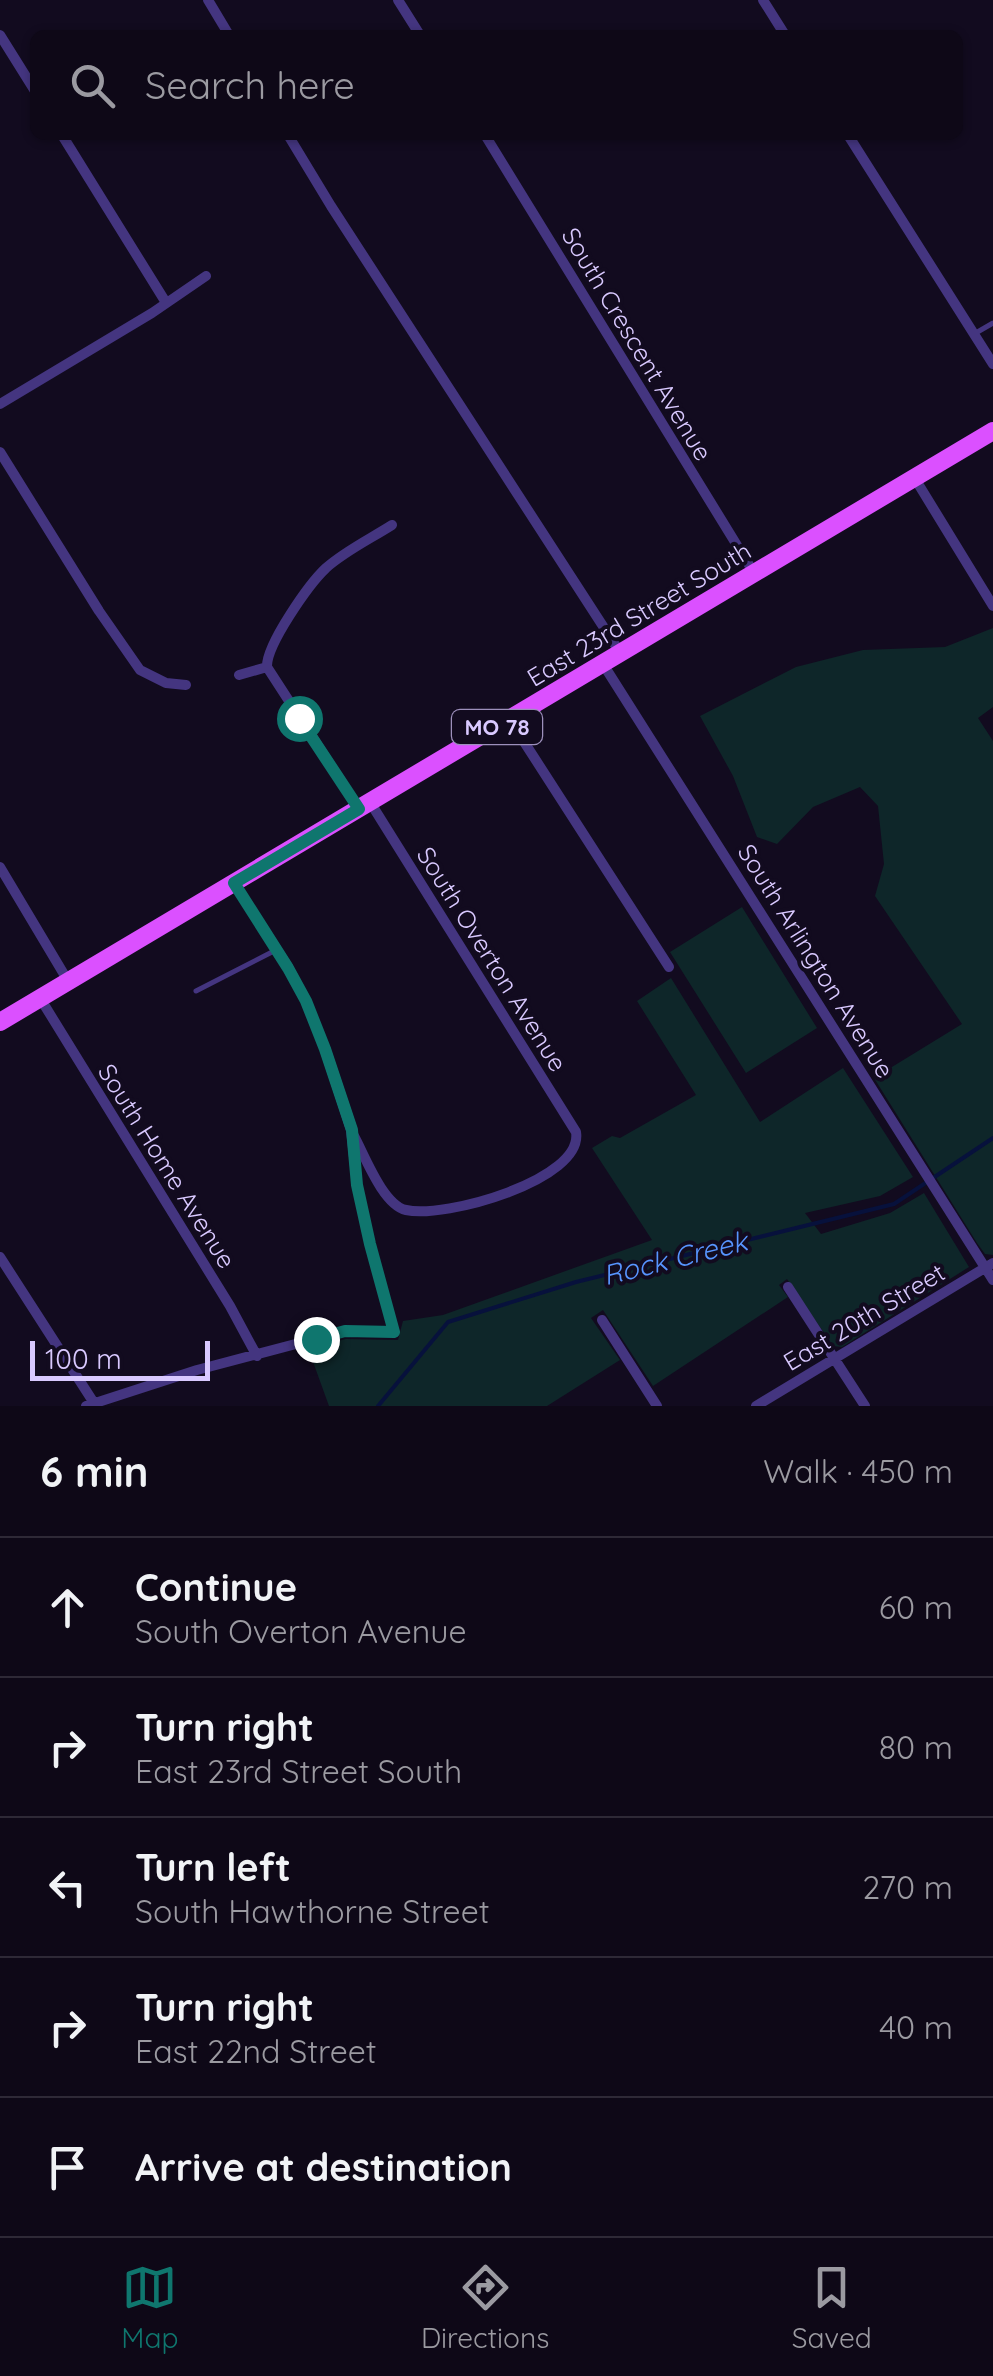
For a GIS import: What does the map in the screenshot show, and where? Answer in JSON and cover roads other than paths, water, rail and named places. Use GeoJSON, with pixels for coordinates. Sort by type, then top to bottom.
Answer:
{"type":"FeatureCollection","features":[{"type":"Feature","properties":{"kind":"main road","name":"East 23rd Street South"},"geometry":{"type":"LineString","coordinates":[[0,1022],[993,431]]}},
{"type":"Feature","properties":{"kind":"street"},"geometry":{"type":"LineString","coordinates":[[208,0],[225,30]]}},
{"type":"Feature","properties":{"kind":"street"},"geometry":{"type":"LineString","coordinates":[[398,0],[417,30]]}},
{"type":"Feature","properties":{"kind":"street"},"geometry":{"type":"LineString","coordinates":[[763,0],[782,30]]}},
{"type":"Feature","properties":{"kind":"street"},"geometry":{"type":"LineString","coordinates":[[0,35],[30,83]]}},
{"type":"Feature","properties":{"kind":"street"},"geometry":{"type":"LineString","coordinates":[[65,140],[166,301]]}},
{"type":"Feature","properties":{"kind":"street"},"geometry":{"type":"LineString","coordinates":[[291,140],[621,654]]}},
{"type":"Feature","properties":{"kind":"street","name":"South Crescent Avenue"},"geometry":{"type":"LineString","coordinates":[[488,140],[755,574]]}},
{"type":"Feature","properties":{"kind":"street"},"geometry":{"type":"LineString","coordinates":[[851,140],[993,364]]}},
{"type":"Feature","properties":{"kind":"street"},"geometry":{"type":"LineString","coordinates":[[0,404],[206,276]]}},
{"type":"Feature","properties":{"kind":"street"},"geometry":{"type":"LineString","coordinates":[[0,452],[99,612],[140,670],[166,683],[186,685]]}},
{"type":"Feature","properties":{"kind":"street"},"geometry":{"type":"LineString","coordinates":[[914,477],[993,606]]}},
{"type":"Feature","properties":{"kind":"street"},"geometry":{"type":"LineString","coordinates":[[239,675],[267,668],[266,658],[276,638],[324,570],[392,525]]}},
{"type":"Feature","properties":{"kind":"street","name":"South Arlington Avenue"},"geometry":{"type":"LineString","coordinates":[[603,664],[940,1195],[989,1265],[993,1280]]}},
{"type":"Feature","properties":{"kind":"street","name":"South Overton Avenue"},"geometry":{"type":"LineString","coordinates":[[267,668],[364,806],[577,1138],[574,1151],[539,1179],[516,1191],[429,1210],[405,1210],[391,1201],[378,1182],[352,1130]]}},
{"type":"Feature","properties":{"kind":"street"},"geometry":{"type":"LineString","coordinates":[[510,720],[669,967]]}},
{"type":"Feature","properties":{"kind":"street"},"geometry":{"type":"LineString","coordinates":[[0,867],[68,981]]}},
{"type":"Feature","properties":{"kind":"street"},"geometry":{"type":"LineString","coordinates":[[0,1257],[90,1405],[197,1370],[345,1331],[394,1332],[357,1185],[352,1130],[306,1001],[234,883]]}},
{"type":"Feature","properties":{"kind":"street","name":"South Home Avenue"},"geometry":{"type":"LineString","coordinates":[[40,998],[257,1356]]}},
{"type":"Feature","properties":{"kind":"street","name":"East 20th Street"},"geometry":{"type":"LineString","coordinates":[[756,1406],[989,1265]]}},
{"type":"Feature","properties":{"kind":"street"},"geometry":{"type":"LineString","coordinates":[[788,1288],[865,1406]]}},
{"type":"Feature","properties":{"kind":"street"},"geometry":{"type":"LineString","coordinates":[[602,1320],[657,1406]]}},
{"type":"Feature","properties":{"kind":"lane"},"geometry":{"type":"LineString","coordinates":[[973,334],[993,323]]}},
{"type":"Feature","properties":{"kind":"lane"},"geometry":{"type":"LineString","coordinates":[[196,991],[276,949]]}},
{"type":"Feature","properties":{"kind":"waterway","name":"Rock Creek"},"geometry":{"type":"LineString","coordinates":[[378,1406],[448,1322],[576,1282],[894,1204],[993,1138]]}}]}
